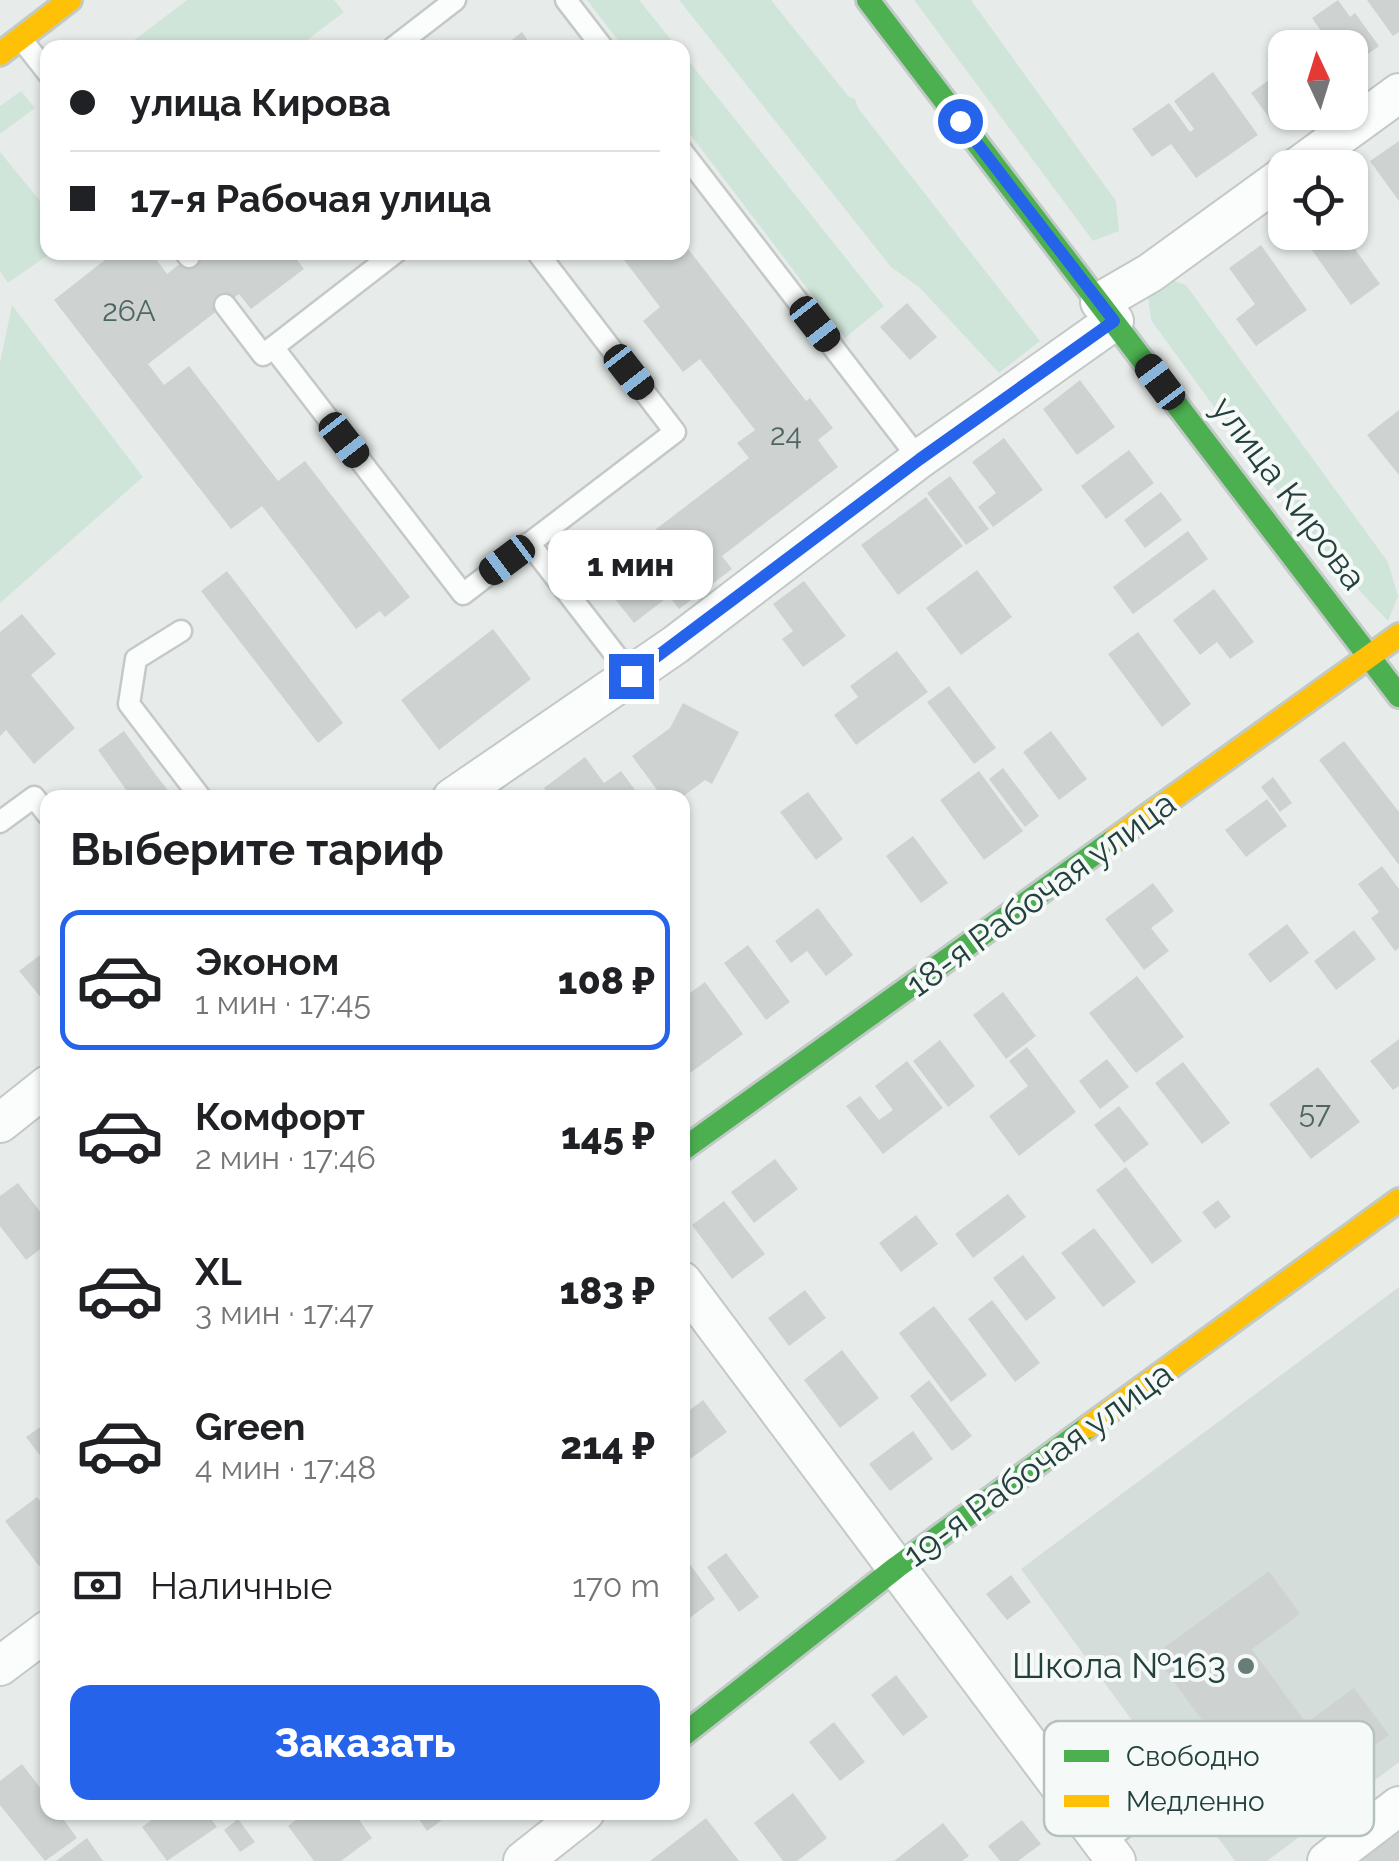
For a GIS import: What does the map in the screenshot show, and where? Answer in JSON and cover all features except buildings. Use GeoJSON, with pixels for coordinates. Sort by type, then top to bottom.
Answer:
{"type":"FeatureCollection","features":[{"type":"Feature","properties":{"kind":"street"},"geometry":{"type":"LineString","coordinates":[[0,54],[70,0]]}},
{"type":"Feature","properties":{"kind":"street","name":"улица Кирова"},"geometry":{"type":"LineString","coordinates":[[868,0],[1399,696]]}},
{"type":"Feature","properties":{"kind":"street"},"geometry":{"type":"LineString","coordinates":[[1321,150],[1399,93]]}},
{"type":"Feature","properties":{"kind":"street"},"geometry":{"type":"LineString","coordinates":[[464,790],[631,676],[920,459],[1107,312],[1150,272],[1268,187]]}},
{"type":"Feature","properties":{"kind":"street","name":"18-я Рабочая улица"},"geometry":{"type":"LineString","coordinates":[[690,1144],[1399,635]]}},
{"type":"Feature","properties":{"kind":"street"},"geometry":{"type":"LineString","coordinates":[[0,1123],[40,1091]]}},
{"type":"Feature","properties":{"kind":"street","name":"19-я Рабочая улица"},"geometry":{"type":"LineString","coordinates":[[690,1730],[898,1567],[1399,1200]]}},
{"type":"Feature","properties":{"kind":"street"},"geometry":{"type":"LineString","coordinates":[[690,1291],[1044,1764]]}},
{"type":"Feature","properties":{"kind":"street"},"geometry":{"type":"LineString","coordinates":[[0,1666],[40,1636]]}},
{"type":"Feature","properties":{"kind":"street"},"geometry":{"type":"LineString","coordinates":[[1374,1825],[1399,1806]]}},
{"type":"Feature","properties":{"kind":"street"},"geometry":{"type":"LineString","coordinates":[[523,1861],[575,1820]]}},
{"type":"Feature","properties":{"kind":"street"},"geometry":{"type":"LineString","coordinates":[[1327,1861],[1360,1836]]}},
{"type":"Feature","properties":{"kind":"lane"},"geometry":{"type":"LineString","coordinates":[[403,40],[455,0]]}},
{"type":"Feature","properties":{"kind":"lane"},"geometry":{"type":"LineString","coordinates":[[566,0],[597,40]]}},
{"type":"Feature","properties":{"kind":"lane"},"geometry":{"type":"LineString","coordinates":[[20,38],[40,63]]}},
{"type":"Feature","properties":{"kind":"lane"},"geometry":{"type":"LineString","coordinates":[[690,161],[920,459]]}},
{"type":"Feature","properties":{"kind":"lane"},"geometry":{"type":"LineString","coordinates":[[225,305],[263,355],[386,260]]}},
{"type":"Feature","properties":{"kind":"lane"},"geometry":{"type":"LineString","coordinates":[[273,347],[463,594],[675,432],[543,260]]}},
{"type":"Feature","properties":{"kind":"lane"},"geometry":{"type":"LineString","coordinates":[[529,543],[631,676]]}},
{"type":"Feature","properties":{"kind":"lane"},"geometry":{"type":"LineString","coordinates":[[181,631],[136,659],[129,704],[195,790]]}},
{"type":"Feature","properties":{"kind":"lane"},"geometry":{"type":"LineString","coordinates":[[0,822],[34,797],[40,805]]}},
{"type":"Feature","properties":{"kind":"shaded area","name":"Школа №163"},"geometry":{"type":"Polygon","coordinates":[[[1399,1287],[1399,1762],[1374,1781],[1374,1721],[1132,1721],[1021,1569],[1399,1287]]]}},
{"type":"Feature","properties":{"kind":"shaded area","name":"Школа №163"},"geometry":{"type":"Polygon","coordinates":[[[1217,1836],[1300,1836],[1267,1861],[1235,1861],[1217,1836]]]}},
{"type":"Feature","properties":{"kind":"green space"},"geometry":{"type":"Polygon","coordinates":[[[187,0],[334,0],[344,12],[307,40],[134,40],[187,0]]]}},
{"type":"Feature","properties":{"kind":"green space"},"geometry":{"type":"Polygon","coordinates":[[[587,0],[639,0],[671,40],[618,40],[587,0]]]}},
{"type":"Feature","properties":{"kind":"green space"},"geometry":{"type":"Polygon","coordinates":[[[679,0],[771,0],[849,97],[855,99],[858,108],[1040,341],[999,373],[920,288],[891,267],[679,0]]]}},
{"type":"Feature","properties":{"kind":"green space"},"geometry":{"type":"Polygon","coordinates":[[[914,0],[971,0],[1116,201],[1119,231],[1093,241],[914,0]]]}},
{"type":"Feature","properties":{"kind":"green space"},"geometry":{"type":"Polygon","coordinates":[[[690,63],[884,306],[845,338],[690,134],[690,63]]]}},
{"type":"Feature","properties":{"kind":"green space"},"geometry":{"type":"Polygon","coordinates":[[[21,91],[35,108],[0,134],[0,106],[21,91]]]}},
{"type":"Feature","properties":{"kind":"green space"},"geometry":{"type":"Polygon","coordinates":[[[0,152],[40,201],[41,260],[8,283],[0,271],[0,152]]]}},
{"type":"Feature","properties":{"kind":"green space"},"geometry":{"type":"Polygon","coordinates":[[[1150,273],[1186,285],[1388,562],[1398,596],[1388,621],[1294,512],[1151,320],[1150,273]]]}},
{"type":"Feature","properties":{"kind":"green space"},"geometry":{"type":"Polygon","coordinates":[[[12,305],[143,477],[0,603],[0,363],[12,305]]]}},
{"type":"Feature","properties":{"kind":"traffic: fast"},"geometry":{"type":"LineString","coordinates":[[868,0],[1399,696]]}},
{"type":"Feature","properties":{"kind":"traffic: fast"},"geometry":{"type":"LineString","coordinates":[[690,1144],[1115,839]]}},
{"type":"Feature","properties":{"kind":"traffic: fast"},"geometry":{"type":"LineString","coordinates":[[690,1730],[897,1567],[1088,1427]]}},
{"type":"Feature","properties":{"kind":"traffic: slow"},"geometry":{"type":"LineString","coordinates":[[0,54],[70,0]]}},
{"type":"Feature","properties":{"kind":"traffic: slow"},"geometry":{"type":"LineString","coordinates":[[1115,839],[1399,635]]}},
{"type":"Feature","properties":{"kind":"traffic: slow"},"geometry":{"type":"LineString","coordinates":[[1088,1427],[1399,1200]]}},
{"type":"Feature","properties":{"kind":"place","name":"Школа №163"},"geometry":{"type":"Point","coordinates":[1246,1666]}},
{"type":"Feature","properties":{"kind":"route"},"geometry":{"type":"LineString","coordinates":[[631,676],[920,459],[1114,321],[960,121]]}}]}
